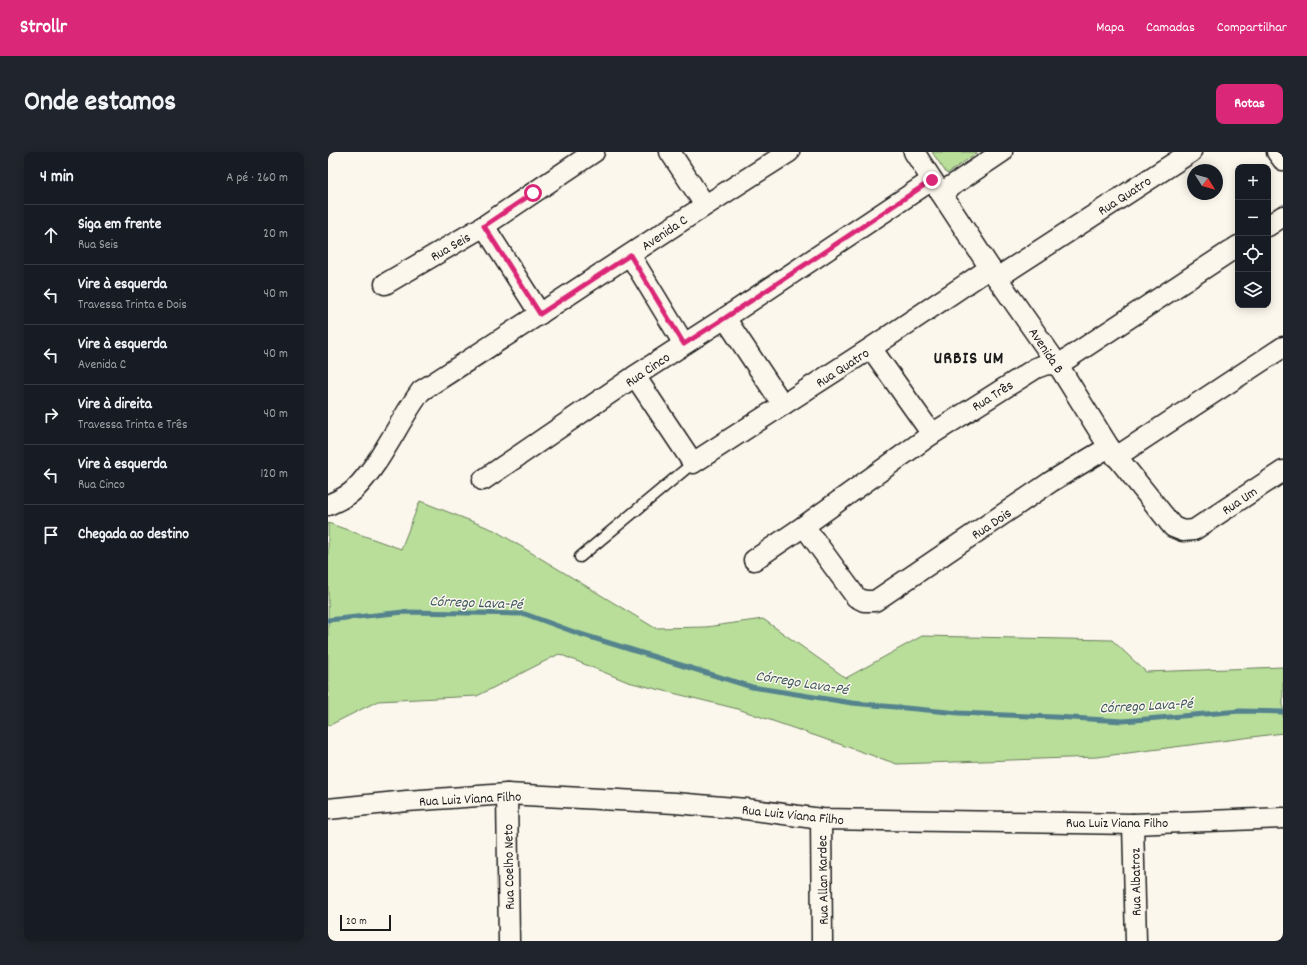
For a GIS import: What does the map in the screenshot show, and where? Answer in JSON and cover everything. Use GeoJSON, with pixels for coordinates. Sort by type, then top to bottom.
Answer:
{"type":"FeatureCollection","features":[{"type":"Feature","properties":{"kind":"street","name":"Rua Seis"},"geometry":{"type":"LineString","coordinates":[[385,284],[484,226],[594,152]]}},
{"type":"Feature","properties":{"kind":"street"},"geometry":{"type":"LineString","coordinates":[[670,152],[705,205]]}},
{"type":"Feature","properties":{"kind":"street","name":"Avenida C"},"geometry":{"type":"LineString","coordinates":[[328,505],[342,500],[354,490],[378,460],[410,405],[421,391],[705,205],[789,152]]}},
{"type":"Feature","properties":{"kind":"street","name":"Avenida B"},"geometry":{"type":"LineString","coordinates":[[914,152],[994,273],[1058,365],[1113,452],[1173,527],[1184,531],[1194,530]]}},
{"type":"Feature","properties":{"kind":"street","name":"Rua Cinco"},"geometry":{"type":"LineString","coordinates":[[483,480],[635,376],[725,318],[937,187],[1002,152]]}},
{"type":"Feature","properties":{"kind":"street","name":"Rua Quatro"},"geometry":{"type":"LineString","coordinates":[[693,463],[871,348],[1191,152]]}},
{"type":"Feature","properties":{"kind":"street"},"geometry":{"type":"LineString","coordinates":[[1277,152],[1283,160]]}},
{"type":"Feature","properties":{"kind":"street"},"geometry":{"type":"LineString","coordinates":[[1271,224],[1283,216]]}},
{"type":"Feature","properties":{"kind":"street"},"geometry":{"type":"LineString","coordinates":[[484,226],[540,314]]}},
{"type":"Feature","properties":{"kind":"street","name":"Rua Três"},"geometry":{"type":"LineString","coordinates":[[754,560],[932,434],[1036,368],[1048,364],[1058,365],[1235,248]]}},
{"type":"Feature","properties":{"kind":"street"},"geometry":{"type":"LineString","coordinates":[[630,255],[684,344]]}},
{"type":"Feature","properties":{"kind":"street"},"geometry":{"type":"LineString","coordinates":[[725,318],[783,405]]}},
{"type":"Feature","properties":{"kind":"street","name":"Rua Dois"},"geometry":{"type":"LineString","coordinates":[[804,526],[856,597],[864,601],[875,601],[1052,481],[1113,452],[1283,347]]}},
{"type":"Feature","properties":{"kind":"street"},"geometry":{"type":"LineString","coordinates":[[871,348],[932,434]]}},
{"type":"Feature","properties":{"kind":"street"},"geometry":{"type":"LineString","coordinates":[[635,376],[693,463]]}},
{"type":"Feature","properties":{"kind":"street","name":"Rua Um"},"geometry":{"type":"LineString","coordinates":[[1194,530],[1283,471]]}},
{"type":"Feature","properties":{"kind":"street","name":"Rua Luiz Viana Filho"},"geometry":{"type":"LineString","coordinates":[[328,809],[507,794],[683,803],[746,809],[821,819],[1133,824],[1283,818]]}},
{"type":"Feature","properties":{"kind":"street","name":"Rua Coelho Neto"},"geometry":{"type":"LineString","coordinates":[[507,794],[509,941]]}},
{"type":"Feature","properties":{"kind":"street","name":"Rua Allan Kardec"},"geometry":{"type":"LineString","coordinates":[[821,819],[822,941]]}},
{"type":"Feature","properties":{"kind":"street","name":"Rua Albatroz"},"geometry":{"type":"LineString","coordinates":[[1133,824],[1136,941]]}},
{"type":"Feature","properties":{"kind":"lane"},"geometry":{"type":"LineString","coordinates":[[580,557],[693,463]]}},
{"type":"Feature","properties":{"kind":"green space"},"geometry":{"type":"Polygon","coordinates":[[[932,152],[978,152],[947,174],[932,152]]]}},
{"type":"Feature","properties":{"kind":"green space"},"geometry":{"type":"Polygon","coordinates":[[[420,501],[494,530],[655,628],[706,627],[763,619],[846,678],[922,636],[1112,640],[1146,672],[1283,667],[1283,733],[1097,757],[897,764],[738,709],[628,682],[559,654],[477,696],[378,701],[328,726],[328,523],[401,549],[420,501]]]}},
{"type":"Feature","properties":{"kind":"waterway","name":"Córrego Lava-Pé"},"geometry":{"type":"LineString","coordinates":[[328,620],[404,612],[525,614],[577,633],[752,687],[852,703],[959,713],[1123,721],[1240,711],[1283,712]]}},
{"type":"Feature","properties":{"kind":"district","name":"URBIS UM"},"geometry":{"type":"Point","coordinates":[969,357]}},
{"type":"Feature","properties":{"kind":"route"},"geometry":{"type":"LineString","coordinates":[[533,193],[484,226],[540,314],[630,255],[684,344],[932,180]]}}]}
